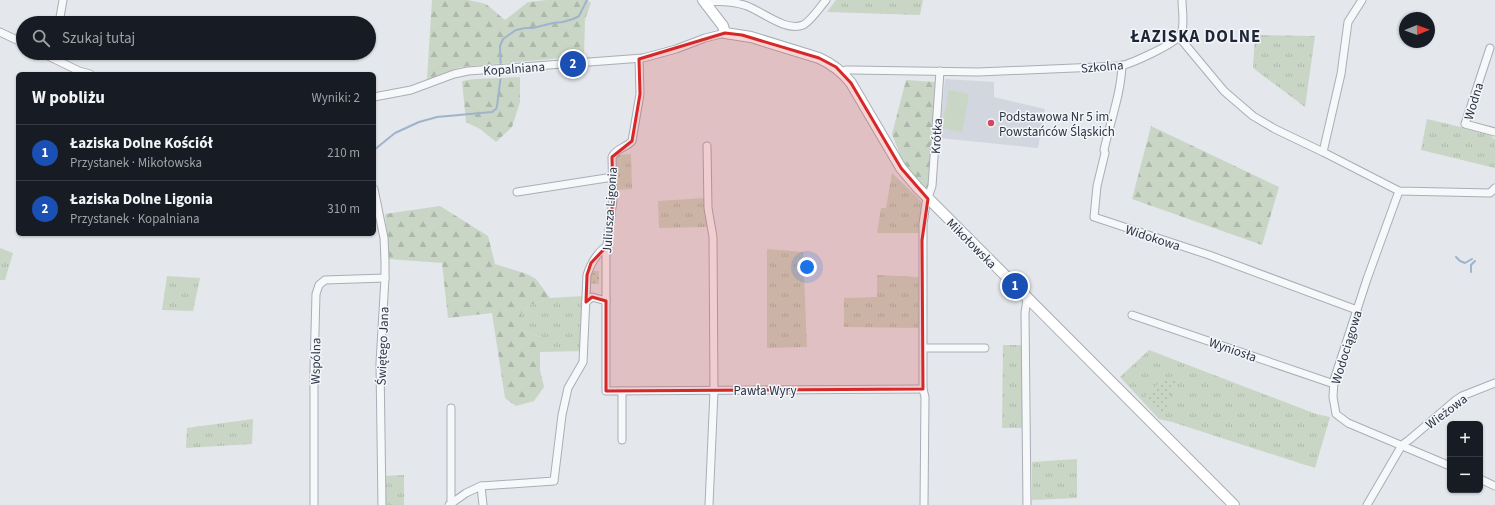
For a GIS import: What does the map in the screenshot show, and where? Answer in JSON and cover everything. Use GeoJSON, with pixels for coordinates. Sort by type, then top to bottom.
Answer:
{"type":"FeatureCollection","features":[{"type":"Feature","properties":{"kind":"street"},"geometry":{"type":"LineString","coordinates":[[60,16],[63,0]]}},
{"type":"Feature","properties":{"kind":"street"},"geometry":{"type":"LineString","coordinates":[[703,1],[721,1],[746,5],[786,25],[796,26],[805,24],[826,0]]}},
{"type":"Feature","properties":{"kind":"street"},"geometry":{"type":"LineString","coordinates":[[1182,0],[1182,29],[1179,37],[1224,91],[1253,116],[1275,129],[1399,191],[1490,193],[1495,188]]}},
{"type":"Feature","properties":{"kind":"street"},"geometry":{"type":"LineString","coordinates":[[1323,152],[1341,74],[1348,22],[1362,0]]}},
{"type":"Feature","properties":{"kind":"street"},"geometry":{"type":"LineString","coordinates":[[703,1],[723,26],[725,33]]}},
{"type":"Feature","properties":{"kind":"street"},"geometry":{"type":"LineString","coordinates":[[0,32],[16,40]]}},
{"type":"Feature","properties":{"kind":"street","name":"Mikołowska"},"geometry":{"type":"LineString","coordinates":[[725,33],[742,35],[819,58],[830,63],[842,72],[851,83],[901,168],[928,199],[1234,505]]}},
{"type":"Feature","properties":{"kind":"street","name":"Kopalniana"},"geometry":{"type":"LineString","coordinates":[[376,97],[411,90],[454,74],[468,71],[639,59],[725,33]]}},
{"type":"Feature","properties":{"kind":"street","name":"Szkolna"},"geometry":{"type":"LineString","coordinates":[[842,72],[852,70],[998,72],[1112,67],[1137,60],[1171,43],[1179,37]]}},
{"type":"Feature","properties":{"kind":"street","name":"Wodna"},"geometry":{"type":"LineString","coordinates":[[1490,48],[1465,124],[1495,132]]}},
{"type":"Feature","properties":{"kind":"street","name":"Juliusza Ligonia"},"geometry":{"type":"LineString","coordinates":[[606,391],[607,246],[613,200],[612,157],[615,152],[629,145],[632,141],[640,94],[639,59]]}},
{"type":"Feature","properties":{"kind":"street"},"geometry":{"type":"LineString","coordinates":[[57,61],[83,72]]}},
{"type":"Feature","properties":{"kind":"street","name":"Widokowa"},"geometry":{"type":"LineString","coordinates":[[1122,65],[1116,108],[1109,128],[1097,186],[1094,217],[1209,256],[1357,310]]}},
{"type":"Feature","properties":{"kind":"street","name":"Krótka"},"geometry":{"type":"LineString","coordinates":[[924,505],[925,397],[922,240],[924,210],[932,186],[940,72]]}},
{"type":"Feature","properties":{"kind":"street"},"geometry":{"type":"LineString","coordinates":[[707,146],[708,208],[713,237],[714,391],[709,505]]}},
{"type":"Feature","properties":{"kind":"street"},"geometry":{"type":"LineString","coordinates":[[517,192],[613,177]]}},
{"type":"Feature","properties":{"kind":"street","name":"Wodociągowa"},"geometry":{"type":"LineString","coordinates":[[1399,191],[1357,310],[1334,384],[1332,397],[1336,414],[1348,423],[1447,465]]}},
{"type":"Feature","properties":{"kind":"street","name":"Świętego Jana"},"geometry":{"type":"LineString","coordinates":[[376,199],[384,238],[385,278],[380,363],[382,505]]}},
{"type":"Feature","properties":{"kind":"street"},"geometry":{"type":"LineString","coordinates":[[450,504],[466,493],[481,486],[554,481],[562,415],[568,388],[583,362],[587,275],[591,263],[600,250],[607,246]]}},
{"type":"Feature","properties":{"kind":"street","name":"Wspólna"},"geometry":{"type":"LineString","coordinates":[[314,505],[314,369],[316,294],[319,285],[325,280],[385,278]]}},
{"type":"Feature","properties":{"kind":"street"},"geometry":{"type":"LineString","coordinates":[[586,302],[592,297],[606,301]]}},
{"type":"Feature","properties":{"kind":"street"},"geometry":{"type":"LineString","coordinates":[[1027,505],[1025,313],[1028,299]]}},
{"type":"Feature","properties":{"kind":"street","name":"Wyniosła"},"geometry":{"type":"LineString","coordinates":[[1132,315],[1334,384]]}},
{"type":"Feature","properties":{"kind":"street"},"geometry":{"type":"LineString","coordinates":[[924,348],[985,348]]}},
{"type":"Feature","properties":{"kind":"street","name":"Wieżowa"},"geometry":{"type":"LineString","coordinates":[[1402,445],[1462,396],[1495,383]]}},
{"type":"Feature","properties":{"kind":"street","name":"Pawła Wyry"},"geometry":{"type":"LineString","coordinates":[[606,391],[924,389]]}},
{"type":"Feature","properties":{"kind":"street"},"geometry":{"type":"LineString","coordinates":[[622,391],[622,440]]}},
{"type":"Feature","properties":{"kind":"street"},"geometry":{"type":"LineString","coordinates":[[450,504],[452,408]]}},
{"type":"Feature","properties":{"kind":"street"},"geometry":{"type":"LineString","coordinates":[[1367,505],[1402,445]]}},
{"type":"Feature","properties":{"kind":"street"},"geometry":{"type":"LineString","coordinates":[[1483,480],[1495,486]]}},
{"type":"Feature","properties":{"kind":"street"},"geometry":{"type":"LineString","coordinates":[[481,486],[483,505]]}},
{"type":"Feature","properties":{"kind":"highlighted area"},"geometry":{"type":"Polygon","coordinates":[[[725,33],[742,35],[819,58],[836,67],[851,83],[901,168],[928,199],[922,240],[923,389],[606,391],[606,301],[592,297],[586,302],[587,275],[591,263],[607,246],[613,200],[612,157],[632,141],[640,94],[639,59],[705,38],[725,33]]]}},
{"type":"Feature","properties":{"kind":"shaded area","name":"Podstawowa Nr 5 im. Powstańców Śląskich"},"geometry":{"type":"Polygon","coordinates":[[[945,79],[994,82],[994,97],[1045,109],[1038,148],[939,138],[945,79]]]}},
{"type":"Feature","properties":{"kind":"green space"},"geometry":{"type":"Polygon","coordinates":[[[432,0],[468,0],[486,4],[505,20],[528,2],[547,0],[587,0],[591,3],[585,19],[584,56],[461,67],[427,79],[432,0]]]}},
{"type":"Feature","properties":{"kind":"green space"},"geometry":{"type":"Polygon","coordinates":[[[836,0],[923,0],[920,15],[827,12],[836,0]]]}},
{"type":"Feature","properties":{"kind":"green space"},"geometry":{"type":"Polygon","coordinates":[[[1255,35],[1315,36],[1305,107],[1253,68],[1255,35]]]}},
{"type":"Feature","properties":{"kind":"green space"},"geometry":{"type":"Polygon","coordinates":[[[520,77],[520,102],[512,127],[496,142],[480,129],[466,122],[462,81],[520,77]]]}},
{"type":"Feature","properties":{"kind":"green space"},"geometry":{"type":"Polygon","coordinates":[[[906,80],[935,82],[929,190],[924,190],[904,165],[892,134],[906,80]]]}},
{"type":"Feature","properties":{"kind":"green space"},"geometry":{"type":"Polygon","coordinates":[[[949,90],[969,94],[962,132],[942,128],[949,90]]]}},
{"type":"Feature","properties":{"kind":"green space"},"geometry":{"type":"Polygon","coordinates":[[[1427,119],[1490,134],[1495,140],[1495,168],[1421,150],[1427,119]]]}},
{"type":"Feature","properties":{"kind":"green space"},"geometry":{"type":"Polygon","coordinates":[[[1151,126],[1279,187],[1262,245],[1132,199],[1151,126]]]}},
{"type":"Feature","properties":{"kind":"green space"},"geometry":{"type":"Polygon","coordinates":[[[631,154],[632,189],[615,190],[614,159],[616,155],[631,154]]]}},
{"type":"Feature","properties":{"kind":"green space"},"geometry":{"type":"Polygon","coordinates":[[[892,173],[922,202],[919,233],[877,233],[881,208],[886,208],[892,173]]]}},
{"type":"Feature","properties":{"kind":"green space"},"geometry":{"type":"Polygon","coordinates":[[[704,198],[708,227],[659,228],[658,201],[704,198]]]}},
{"type":"Feature","properties":{"kind":"green space"},"geometry":{"type":"Polygon","coordinates":[[[440,206],[488,236],[495,264],[527,274],[536,279],[550,298],[530,305],[521,314],[521,330],[540,337],[540,370],[544,387],[534,401],[516,406],[505,398],[492,313],[448,318],[442,263],[389,259],[385,214],[440,206]]]}},
{"type":"Feature","properties":{"kind":"green space"},"geometry":{"type":"Polygon","coordinates":[[[0,248],[13,253],[5,280],[0,280],[0,248]]]}},
{"type":"Feature","properties":{"kind":"green space"},"geometry":{"type":"Polygon","coordinates":[[[767,249],[803,252],[807,347],[767,348],[767,249]]]}},
{"type":"Feature","properties":{"kind":"green space"},"geometry":{"type":"Polygon","coordinates":[[[590,271],[599,271],[599,284],[590,284],[590,271]]]}},
{"type":"Feature","properties":{"kind":"green space"},"geometry":{"type":"Polygon","coordinates":[[[877,275],[919,277],[919,328],[844,327],[844,298],[877,297],[877,275]]]}},
{"type":"Feature","properties":{"kind":"green space"},"geometry":{"type":"Polygon","coordinates":[[[167,276],[200,278],[193,311],[162,310],[167,276]]]}},
{"type":"Feature","properties":{"kind":"green space"},"geometry":{"type":"Polygon","coordinates":[[[584,296],[582,351],[540,352],[540,337],[521,330],[521,314],[530,305],[550,298],[584,296]]]}},
{"type":"Feature","properties":{"kind":"green space"},"geometry":{"type":"Polygon","coordinates":[[[1003,345],[1022,345],[1023,428],[1002,428],[1003,345]]]}},
{"type":"Feature","properties":{"kind":"green space"},"geometry":{"type":"Polygon","coordinates":[[[1149,350],[1316,414],[1330,417],[1315,468],[1159,419],[1120,377],[1149,350]]]}},
{"type":"Feature","properties":{"kind":"green space"},"geometry":{"type":"Polygon","coordinates":[[[1165,377],[1176,381],[1164,413],[1157,411],[1144,398],[1165,377]]]}},
{"type":"Feature","properties":{"kind":"green space"},"geometry":{"type":"Polygon","coordinates":[[[253,419],[252,444],[186,448],[187,428],[253,419]]]}},
{"type":"Feature","properties":{"kind":"green space"},"geometry":{"type":"Polygon","coordinates":[[[1077,459],[1077,498],[1032,500],[1032,462],[1077,459]]]}},
{"type":"Feature","properties":{"kind":"green space"},"geometry":{"type":"Polygon","coordinates":[[[404,475],[404,505],[384,505],[383,476],[404,475]]]}},
{"type":"Feature","properties":{"kind":"waterway"},"geometry":{"type":"LineString","coordinates":[[376,148],[395,133],[419,122],[437,117],[492,112],[497,106],[501,75],[500,46],[503,39],[516,30],[533,28],[573,19],[579,16],[587,0]]}},
{"type":"Feature","properties":{"kind":"waterway"},"geometry":{"type":"LineString","coordinates":[[1456,257],[1465,263],[1472,259]]}},
{"type":"Feature","properties":{"kind":"waterway"},"geometry":{"type":"LineString","coordinates":[[1471,272],[1471,265],[1475,261]]}},
{"type":"Feature","properties":{"kind":"place","name":"Łaziska Dolne Ligonia"},"geometry":{"type":"Point","coordinates":[573,64]}},
{"type":"Feature","properties":{"kind":"place","name":"Podstawowa Nr 5 im. Powstańców Śląskich"},"geometry":{"type":"Point","coordinates":[991,123]}},
{"type":"Feature","properties":{"kind":"place","name":"Łaziska Dolne Kościół"},"geometry":{"type":"Point","coordinates":[1015,286]}},
{"type":"Feature","properties":{"kind":"district","name":"ŁAZISKA DOLNE"},"geometry":{"type":"Point","coordinates":[1196,36]}}]}
